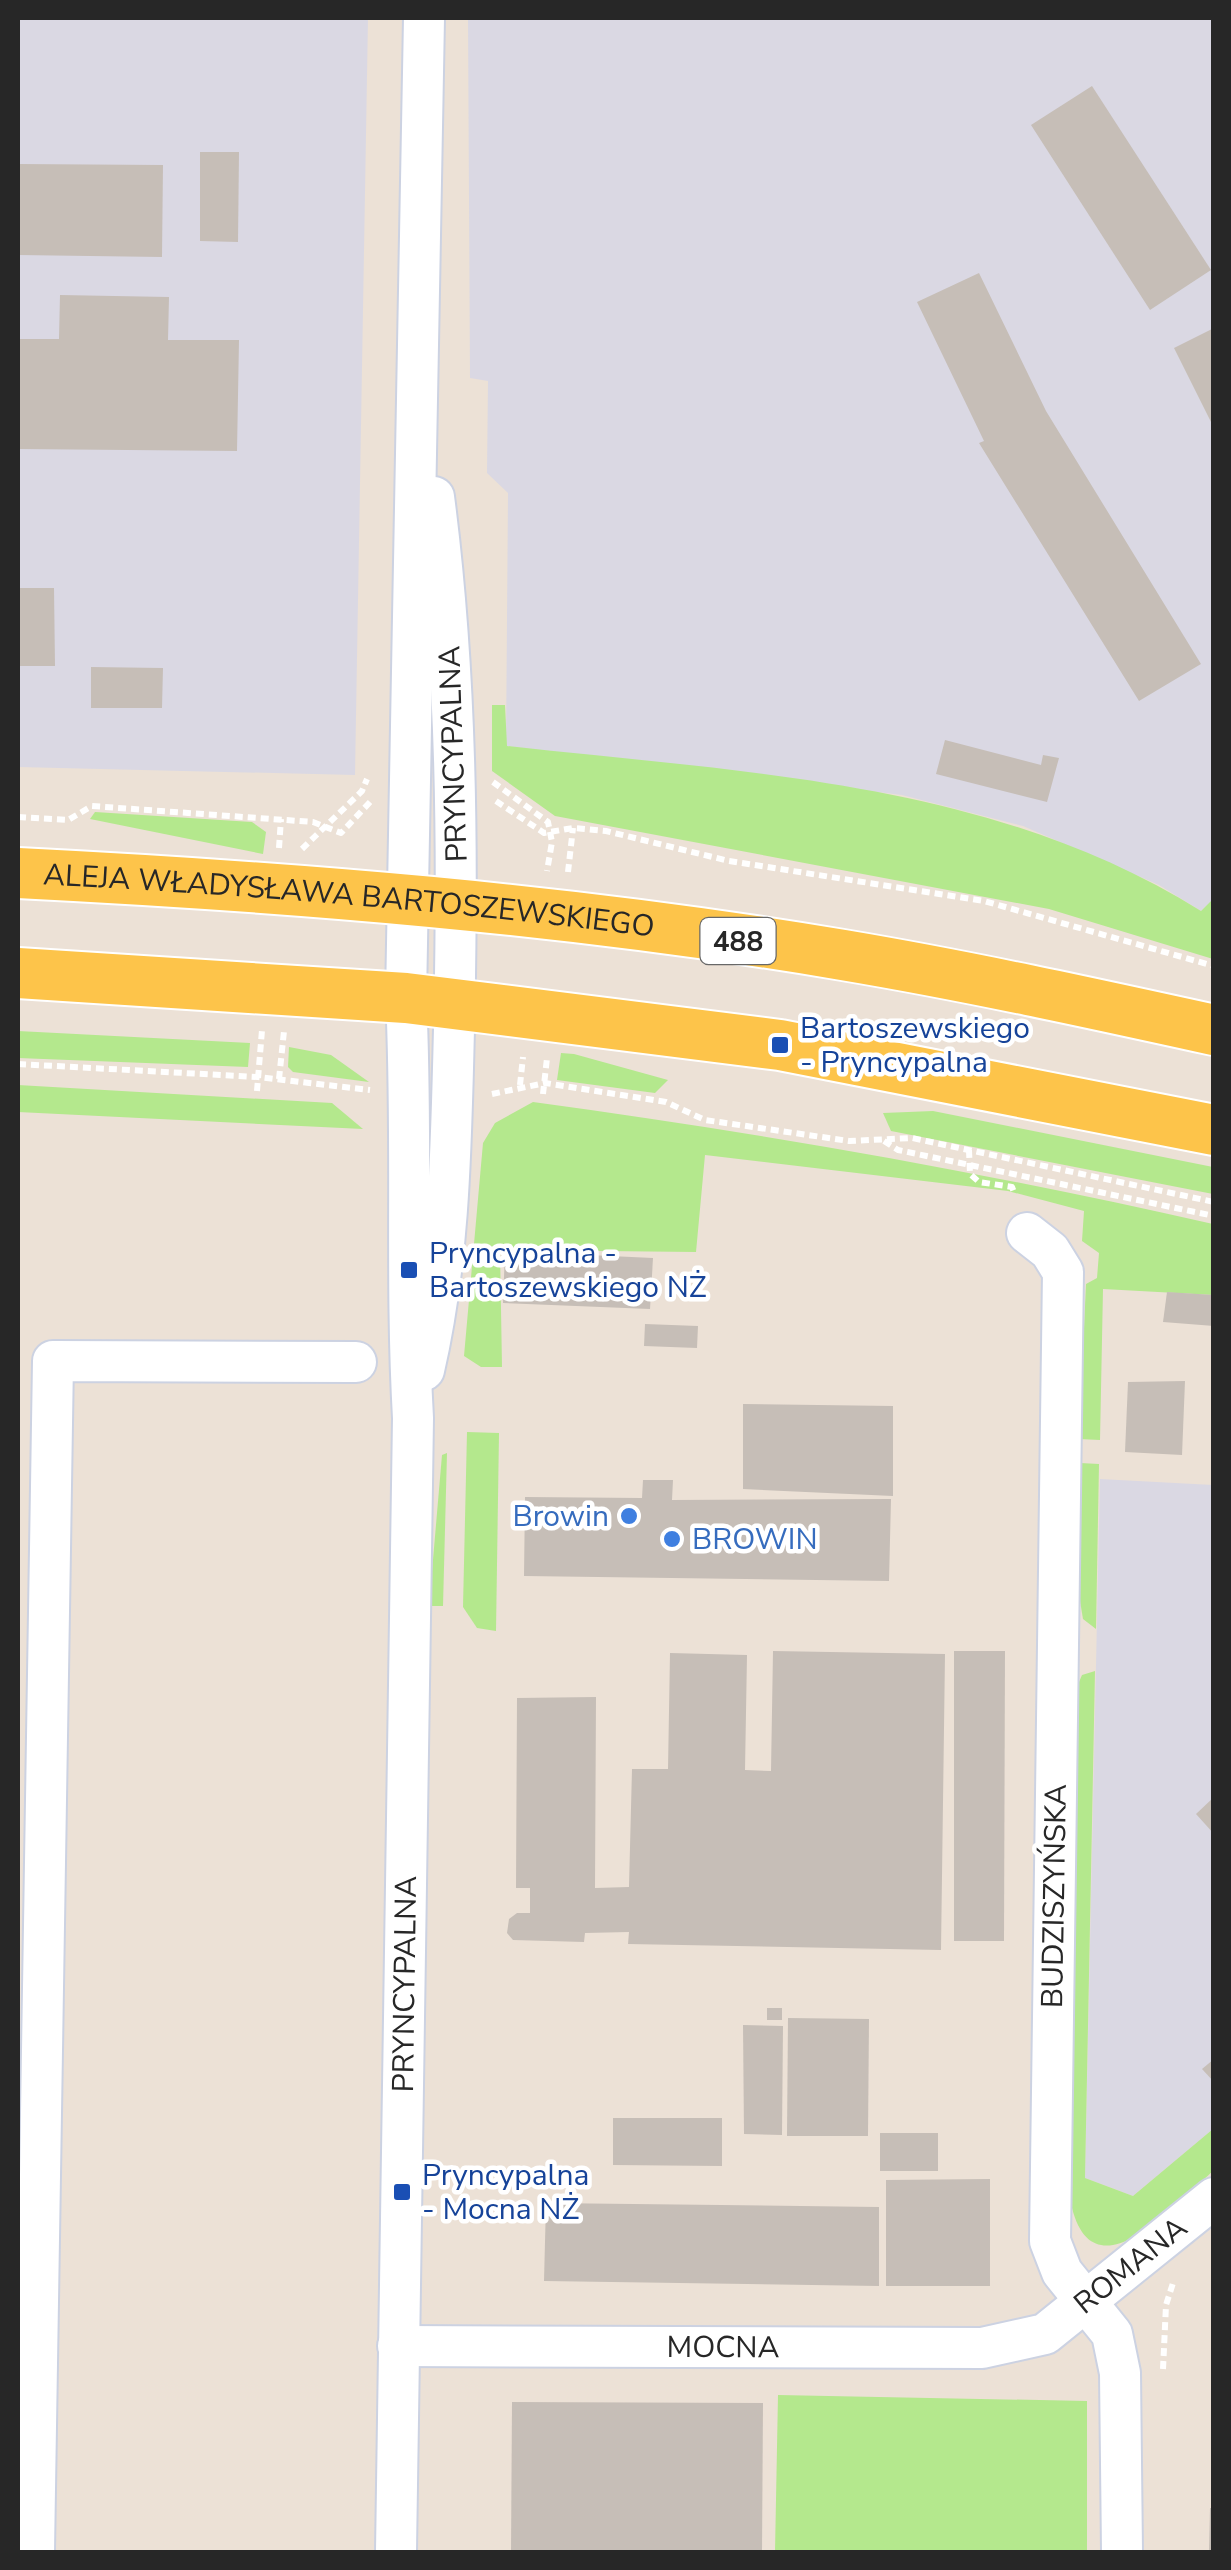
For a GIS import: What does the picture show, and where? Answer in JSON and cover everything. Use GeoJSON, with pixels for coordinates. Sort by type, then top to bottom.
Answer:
{"type":"FeatureCollection","features":[{"type":"Feature","properties":{"kind":"main road","name":"ALEJA WŁADYSŁAWA BARTOSZEWSKIEGO"},"geometry":{"type":"LineString","coordinates":[[18,873],[298,888],[842,955],[1214,1030]]}},
{"type":"Feature","properties":{"kind":"main road"},"geometry":{"type":"LineString","coordinates":[[18,973],[430,1001],[780,1046],[1214,1130]]}},
{"type":"Feature","properties":{"kind":"street","name":"PRYNCYPALNA"},"geometry":{"type":"LineString","coordinates":[[413,1418],[441,1296],[452,1091],[409,900],[424,18]]}},
{"type":"Feature","properties":{"kind":"street","name":"PRYNCYPALNA"},"geometry":{"type":"LineString","coordinates":[[396,2552],[413,1418],[408,1322],[410,1090],[430,1001],[459,906],[444,574],[420,389]]}},
{"type":"Feature","properties":{"kind":"street","name":"BUDZISZYŃSKA"},"geometry":{"type":"LineString","coordinates":[[1027,1234],[1050,1251],[1063,1272],[1050,2241],[1062,2272],[1112,2334],[1120,2373],[1122,2552]]}},
{"type":"Feature","properties":{"kind":"street"},"geometry":{"type":"LineString","coordinates":[[34,2552],[28,2301],[53,1360],[356,1362]]}},
{"type":"Feature","properties":{"kind":"street","name":"ROMANA"},"geometry":{"type":"LineString","coordinates":[[1045,2334],[1214,2198]]}},
{"type":"Feature","properties":{"kind":"street","name":"MOCNA"},"geometry":{"type":"LineString","coordinates":[[398,2346],[982,2348],[1045,2334]]}},
{"type":"Feature","properties":{"kind":"path"},"geometry":{"type":"LineString","coordinates":[[302,848],[362,791],[368,773]]}},
{"type":"Feature","properties":{"kind":"path"},"geometry":{"type":"LineString","coordinates":[[18,817],[68,820],[92,806],[324,826]]}},
{"type":"Feature","properties":{"kind":"path"},"geometry":{"type":"LineString","coordinates":[[550,831],[606,831],[729,861],[984,901],[1214,966]]}},
{"type":"Feature","properties":{"kind":"path"},"geometry":{"type":"LineString","coordinates":[[18,1064],[410,1090]]}},
{"type":"Feature","properties":{"kind":"path"},"geometry":{"type":"LineString","coordinates":[[452,1091],[493,1094],[545,1084],[666,1102],[705,1120],[849,1141],[912,1138],[1214,1202]]}},
{"type":"Feature","properties":{"kind":"path"},"geometry":{"type":"LineString","coordinates":[[881,1140],[898,1150],[1214,1216]]}},
{"type":"Feature","properties":{"kind":"path"},"geometry":{"type":"LineString","coordinates":[[969,1150],[970,1174],[979,1182],[1012,1187],[1027,1234]]}},
{"type":"Feature","properties":{"kind":"path"},"geometry":{"type":"LineString","coordinates":[[1163,2384],[1166,2305],[1182,2268]]}},
{"type":"Feature","properties":{"kind":"shaded area"},"geometry":{"type":"Polygon","coordinates":[[[18,18],[368,18],[355,775],[18,767],[18,18]]]}},
{"type":"Feature","properties":{"kind":"shaded area"},"geometry":{"type":"Polygon","coordinates":[[[468,18],[1213,18],[1214,899],[1201,911],[1159,885],[1023,826],[902,795],[506,746],[508,493],[487,473],[488,381],[470,378],[468,18]]]}},
{"type":"Feature","properties":{"kind":"shaded area"},"geometry":{"type":"Polygon","coordinates":[[[1100,1479],[1213,1485],[1213,2129],[1133,2196],[1085,2178],[1100,1479]]]}},
{"type":"Feature","properties":{"kind":"green space"},"geometry":{"type":"Polygon","coordinates":[[[492,705],[505,705],[507,746],[687,765],[865,790],[952,808],[1038,834],[1121,867],[1201,911],[1213,899],[1213,959],[1049,909],[555,816],[492,771],[492,705]]]}},
{"type":"Feature","properties":{"kind":"green space"},"geometry":{"type":"Polygon","coordinates":[[[95,812],[252,822],[266,832],[263,854],[90,819],[95,812]]]}},
{"type":"Feature","properties":{"kind":"green space"},"geometry":{"type":"Polygon","coordinates":[[[18,1031],[250,1043],[248,1067],[18,1058],[18,1031]]]}},
{"type":"Feature","properties":{"kind":"green space"},"geometry":{"type":"Polygon","coordinates":[[[289,1047],[331,1055],[369,1082],[293,1072],[288,1067],[289,1047]]]}},
{"type":"Feature","properties":{"kind":"green space"},"geometry":{"type":"Polygon","coordinates":[[[561,1053],[668,1080],[655,1093],[557,1080],[561,1053]]]}},
{"type":"Feature","properties":{"kind":"green space"},"geometry":{"type":"Polygon","coordinates":[[[18,1085],[332,1103],[363,1129],[18,1112],[18,1085]]]}},
{"type":"Feature","properties":{"kind":"green space"},"geometry":{"type":"Polygon","coordinates":[[[533,1102],[874,1156],[1213,1224],[1213,1295],[1103,1289],[1100,1440],[1079,1439],[1086,1284],[1097,1278],[1099,1253],[1082,1241],[1084,1211],[1008,1191],[705,1155],[696,1252],[500,1250],[502,1367],[481,1367],[464,1356],[483,1143],[495,1123],[533,1102]]]}},
{"type":"Feature","properties":{"kind":"green space"},"geometry":{"type":"Polygon","coordinates":[[[933,1111],[1213,1167],[1213,1194],[891,1131],[883,1113],[933,1111]]]}},
{"type":"Feature","properties":{"kind":"green space"},"geometry":{"type":"Polygon","coordinates":[[[467,1432],[499,1433],[496,1631],[477,1628],[463,1607],[467,1432]]]}},
{"type":"Feature","properties":{"kind":"green space"},"geometry":{"type":"Polygon","coordinates":[[[447,1453],[443,1606],[429,1606],[442,1455],[447,1453]]]}},
{"type":"Feature","properties":{"kind":"green space"},"geometry":{"type":"Polygon","coordinates":[[[1080,1463],[1099,1464],[1096,1629],[1083,1619],[1080,1601],[1080,1463]]]}},
{"type":"Feature","properties":{"kind":"green space"},"geometry":{"type":"Polygon","coordinates":[[[1095,1671],[1085,2178],[1133,2196],[1213,2129],[1213,2171],[1138,2235],[1117,2244],[1099,2245],[1083,2234],[1072,2208],[1076,1689],[1082,1675],[1095,1671]]]}},
{"type":"Feature","properties":{"kind":"green space"},"geometry":{"type":"Polygon","coordinates":[[[778,2395],[1087,2401],[1087,2552],[775,2552],[778,2395]]]}},
{"type":"Feature","properties":{"kind":"building"},"geometry":{"type":"Polygon","coordinates":[[[1092,86],[1211,270],[1150,310],[1031,125],[1092,86]]]}},
{"type":"Feature","properties":{"kind":"building"},"geometry":{"type":"Polygon","coordinates":[[[200,152],[239,152],[238,242],[200,241],[200,152]]]}},
{"type":"Feature","properties":{"kind":"building"},"geometry":{"type":"Polygon","coordinates":[[[18,164],[163,165],[162,257],[18,255],[18,164]]]}},
{"type":"Feature","properties":{"kind":"building"},"geometry":{"type":"Polygon","coordinates":[[[979,273],[1046,411],[1201,664],[1139,701],[979,443],[984,441],[917,302],[979,273]]]}},
{"type":"Feature","properties":{"kind":"building"},"geometry":{"type":"Polygon","coordinates":[[[60,295],[169,297],[168,340],[239,340],[237,451],[18,449],[18,339],[59,339],[60,295]]]}},
{"type":"Feature","properties":{"kind":"building"},"geometry":{"type":"Polygon","coordinates":[[[1214,328],[1214,428],[1174,348],[1214,328]]]}},
{"type":"Feature","properties":{"kind":"building"},"geometry":{"type":"Polygon","coordinates":[[[18,588],[54,588],[55,666],[18,666],[18,588]]]}},
{"type":"Feature","properties":{"kind":"building"},"geometry":{"type":"Polygon","coordinates":[[[91,667],[163,668],[162,708],[91,708],[91,667]]]}},
{"type":"Feature","properties":{"kind":"building"},"geometry":{"type":"Polygon","coordinates":[[[945,740],[1041,765],[1043,755],[1059,758],[1047,802],[936,774],[945,740]]]}},
{"type":"Feature","properties":{"kind":"building"},"geometry":{"type":"Polygon","coordinates":[[[505,1251],[653,1258],[650,1309],[503,1303],[505,1251]]]}},
{"type":"Feature","properties":{"kind":"building"},"geometry":{"type":"Polygon","coordinates":[[[1167,1292],[1214,1295],[1214,1326],[1163,1322],[1167,1292]]]}},
{"type":"Feature","properties":{"kind":"building"},"geometry":{"type":"Polygon","coordinates":[[[645,1324],[698,1326],[697,1348],[644,1346],[645,1324]]]}},
{"type":"Feature","properties":{"kind":"building"},"geometry":{"type":"Polygon","coordinates":[[[1185,1381],[1182,1455],[1125,1452],[1128,1382],[1185,1381]]]}},
{"type":"Feature","properties":{"kind":"building"},"geometry":{"type":"Polygon","coordinates":[[[743,1404],[893,1406],[893,1496],[743,1489],[743,1404]]]}},
{"type":"Feature","properties":{"kind":"building","name":"BROWIN"},"geometry":{"type":"Polygon","coordinates":[[[643,1480],[673,1480],[672,1500],[891,1499],[889,1581],[524,1576],[525,1497],[642,1498],[643,1480]]]}},
{"type":"Feature","properties":{"kind":"building"},"geometry":{"type":"Polygon","coordinates":[[[773,1651],[945,1654],[941,1950],[628,1944],[629,1932],[585,1933],[584,1942],[513,1940],[507,1933],[509,1919],[517,1913],[530,1913],[530,1888],[516,1888],[517,1698],[596,1697],[595,1888],[629,1887],[632,1769],[668,1769],[670,1653],[747,1655],[745,1770],[771,1771],[773,1651]]]}},
{"type":"Feature","properties":{"kind":"building"},"geometry":{"type":"Polygon","coordinates":[[[954,1651],[1005,1651],[1004,1941],[954,1941],[954,1651]]]}},
{"type":"Feature","properties":{"kind":"building"},"geometry":{"type":"Polygon","coordinates":[[[1214,1797],[1214,1834],[1196,1814],[1214,1797]]]}},
{"type":"Feature","properties":{"kind":"building"},"geometry":{"type":"Polygon","coordinates":[[[767,2008],[782,2008],[782,2020],[767,2020],[767,2008]]]}},
{"type":"Feature","properties":{"kind":"building"},"geometry":{"type":"Polygon","coordinates":[[[788,2018],[869,2019],[868,2136],[787,2136],[788,2018]]]}},
{"type":"Feature","properties":{"kind":"building"},"geometry":{"type":"Polygon","coordinates":[[[743,2025],[783,2026],[782,2135],[744,2134],[743,2025]]]}},
{"type":"Feature","properties":{"kind":"building"},"geometry":{"type":"Polygon","coordinates":[[[1214,2059],[1214,2082],[1202,2069],[1214,2059]]]}},
{"type":"Feature","properties":{"kind":"building"},"geometry":{"type":"Polygon","coordinates":[[[613,2118],[722,2118],[722,2166],[613,2165],[613,2118]]]}},
{"type":"Feature","properties":{"kind":"building"},"geometry":{"type":"Polygon","coordinates":[[[880,2133],[938,2133],[938,2171],[880,2171],[880,2133]]]}},
{"type":"Feature","properties":{"kind":"building"},"geometry":{"type":"Polygon","coordinates":[[[990,2179],[990,2286],[886,2286],[886,2180],[990,2179]]]}},
{"type":"Feature","properties":{"kind":"building"},"geometry":{"type":"Polygon","coordinates":[[[546,2203],[879,2207],[879,2286],[544,2281],[546,2203]]]}},
{"type":"Feature","properties":{"kind":"building"},"geometry":{"type":"Polygon","coordinates":[[[512,2402],[763,2403],[762,2552],[511,2552],[512,2402]]]}},
{"type":"Feature","properties":{"kind":"building"},"geometry":{"type":"Polygon","coordinates":[[[1210,2508],[1214,2508],[1214,2552],[1209,2552],[1210,2508]]]}},
{"type":"Feature","properties":{"kind":"place","name":"Bartoszewskiego - Pryncypalna"},"geometry":{"type":"Point","coordinates":[780,1045]}},
{"type":"Feature","properties":{"kind":"place","name":"Pryncypalna - Bartoszewskiego NŻ"},"geometry":{"type":"Point","coordinates":[409,1270]}},
{"type":"Feature","properties":{"kind":"place","name":"Browin"},"geometry":{"type":"Point","coordinates":[629,1516]}},
{"type":"Feature","properties":{"kind":"place","name":"BROWIN"},"geometry":{"type":"Point","coordinates":[672,1539]}},
{"type":"Feature","properties":{"kind":"place","name":"Pryncypalna - Mocna NŻ"},"geometry":{"type":"Point","coordinates":[402,2192]}}]}
